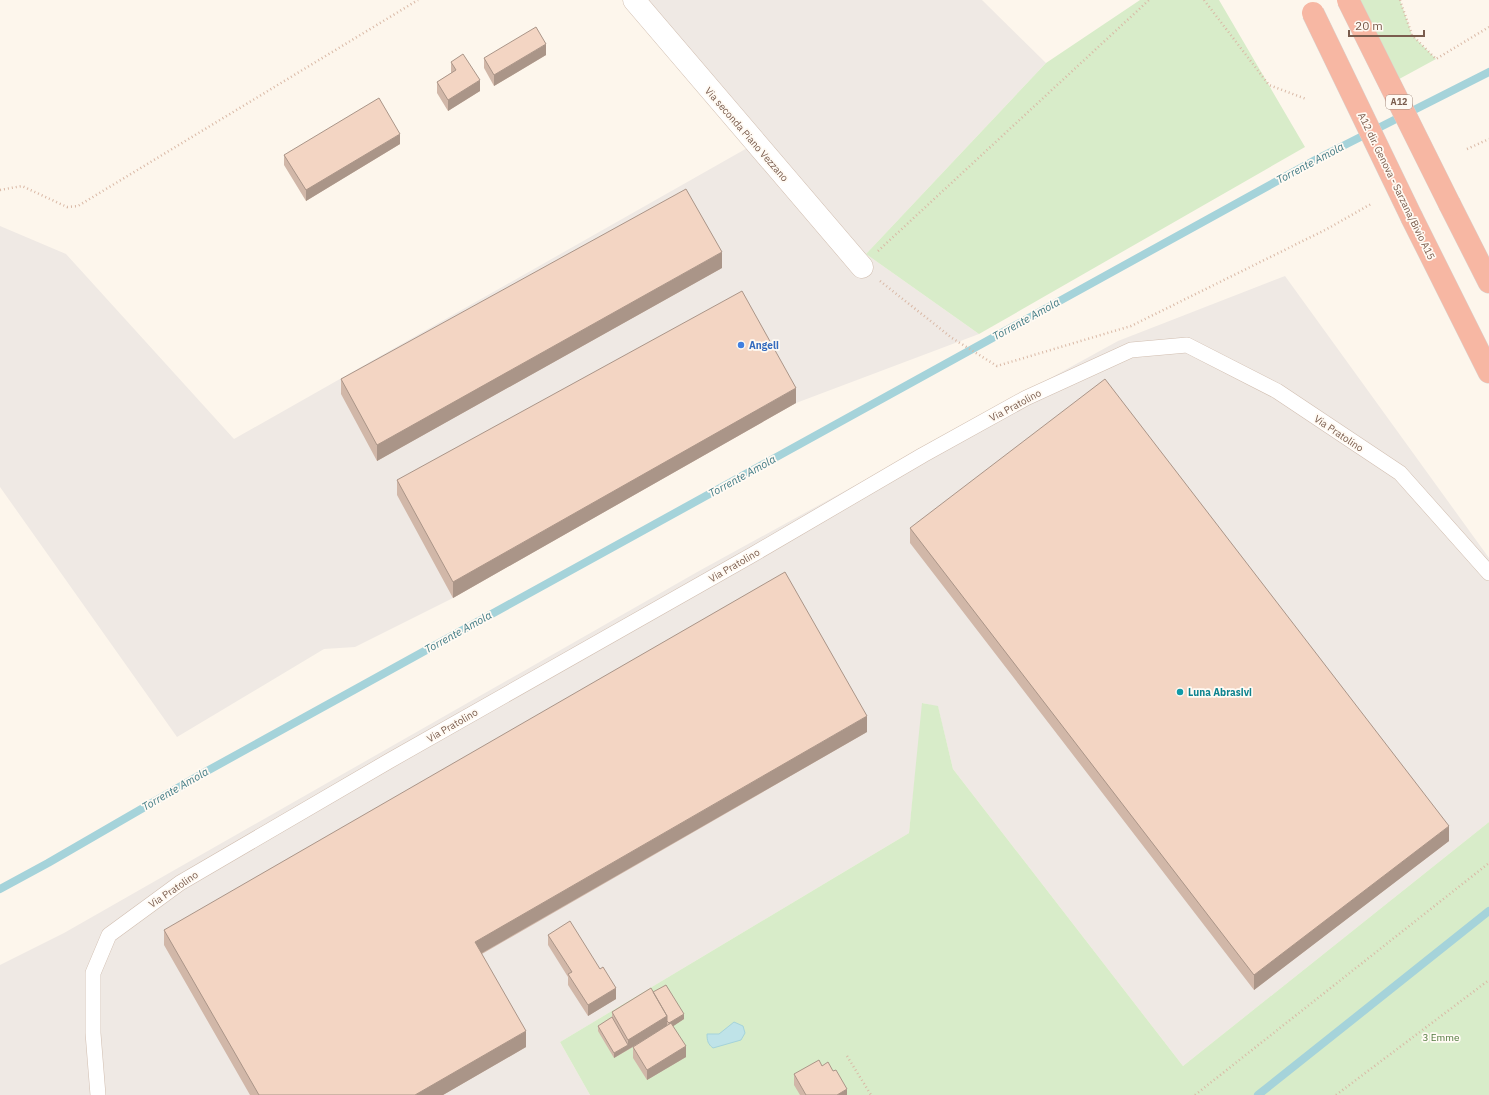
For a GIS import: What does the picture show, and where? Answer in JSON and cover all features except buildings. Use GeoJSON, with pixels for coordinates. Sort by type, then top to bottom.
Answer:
{"type":"FeatureCollection","features":[{"type":"Feature","properties":{"kind":"highway","name":"A12"},"geometry":{"type":"LineString","coordinates":[[1348,0],[1489,282]]}},
{"type":"Feature","properties":{"kind":"highway","name":"A12 dir. Genova - Sarzana/Bivio A15"},"geometry":{"type":"LineString","coordinates":[[1310,6],[1412,218],[1489,372]]}},
{"type":"Feature","properties":{"kind":"street","name":"Via seconda Piano Vezzano"},"geometry":{"type":"LineString","coordinates":[[634,0],[862,267]]}},
{"type":"Feature","properties":{"kind":"lane","name":"Via Pratolino"},"geometry":{"type":"LineString","coordinates":[[98,1095],[93,1033],[93,973],[108,935],[180,883],[389,761],[924,455],[1026,398],[1131,350],[1187,345],[1277,391],[1400,473],[1489,573]]}},
{"type":"Feature","properties":{"kind":"path"},"geometry":{"type":"LineString","coordinates":[[0,190],[22,186],[67,207],[78,206],[418,0]]}},
{"type":"Feature","properties":{"kind":"path"},"geometry":{"type":"LineString","coordinates":[[1148,0],[862,267],[952,338],[996,366],[1131,326],[1327,229],[1371,204]]}},
{"type":"Feature","properties":{"kind":"path"},"geometry":{"type":"LineString","coordinates":[[1204,0],[1270,85],[1306,99]]}},
{"type":"Feature","properties":{"kind":"path"},"geometry":{"type":"LineString","coordinates":[[1400,0],[1412,35],[1436,59],[1489,27]]}},
{"type":"Feature","properties":{"kind":"path"},"geometry":{"type":"LineString","coordinates":[[1467,149],[1489,139]]}},
{"type":"Feature","properties":{"kind":"path"},"geometry":{"type":"LineString","coordinates":[[1195,1095],[1489,863]]}},
{"type":"Feature","properties":{"kind":"path"},"geometry":{"type":"LineString","coordinates":[[1336,1095],[1489,980]]}},
{"type":"Feature","properties":{"kind":"path"},"geometry":{"type":"LineString","coordinates":[[847,1056],[871,1095]]}},
{"type":"Feature","properties":{"kind":"shaded area"},"geometry":{"type":"Polygon","coordinates":[[[644,0],[982,0],[1046,63],[866,254],[979,334],[796,403],[453,598],[355,647],[324,649],[177,737],[0,487],[0,226],[66,254],[234,439],[765,138],[644,0]]]}},
{"type":"Feature","properties":{"kind":"shaded area"},"geometry":{"type":"Polygon","coordinates":[[[1285,276],[1489,558],[1489,822],[1183,1066],[953,769],[938,707],[923,703],[909,833],[560,1042],[590,1095],[0,1095],[0,965],[64,933],[699,571],[1118,341],[1285,276]]]}},
{"type":"Feature","properties":{"kind":"green space"},"geometry":{"type":"Polygon","coordinates":[[[1140,0],[1219,0],[1305,147],[979,334],[866,254],[1046,63],[1140,0]]]}},
{"type":"Feature","properties":{"kind":"green space"},"geometry":{"type":"Polygon","coordinates":[[[1348,0],[1400,0],[1412,35],[1436,59],[1390,84],[1348,0]]]}},
{"type":"Feature","properties":{"kind":"green space","name":"3 Emme"},"geometry":{"type":"Polygon","coordinates":[[[922,703],[938,706],[953,769],[1183,1066],[1489,822],[1489,1095],[590,1095],[560,1042],[909,833],[922,703]]]}},
{"type":"Feature","properties":{"kind":"water"},"geometry":{"type":"Polygon","coordinates":[[[734,1022],[743,1026],[745,1033],[741,1040],[713,1048],[711,1047],[707,1039],[707,1034],[719,1034],[734,1022]]]}},
{"type":"Feature","properties":{"kind":"waterway","name":"Torrente Amola"},"geometry":{"type":"LineString","coordinates":[[0,889],[207,771],[1317,159],[1489,72]]}},
{"type":"Feature","properties":{"kind":"waterway"},"geometry":{"type":"LineString","coordinates":[[1258,1095],[1489,911]]}},
{"type":"Feature","properties":{"kind":"place","name":"Angeli"},"geometry":{"type":"Point","coordinates":[741,345]}},
{"type":"Feature","properties":{"kind":"place","name":"Luna Abrasivi"},"geometry":{"type":"Point","coordinates":[1180,692]}}]}
